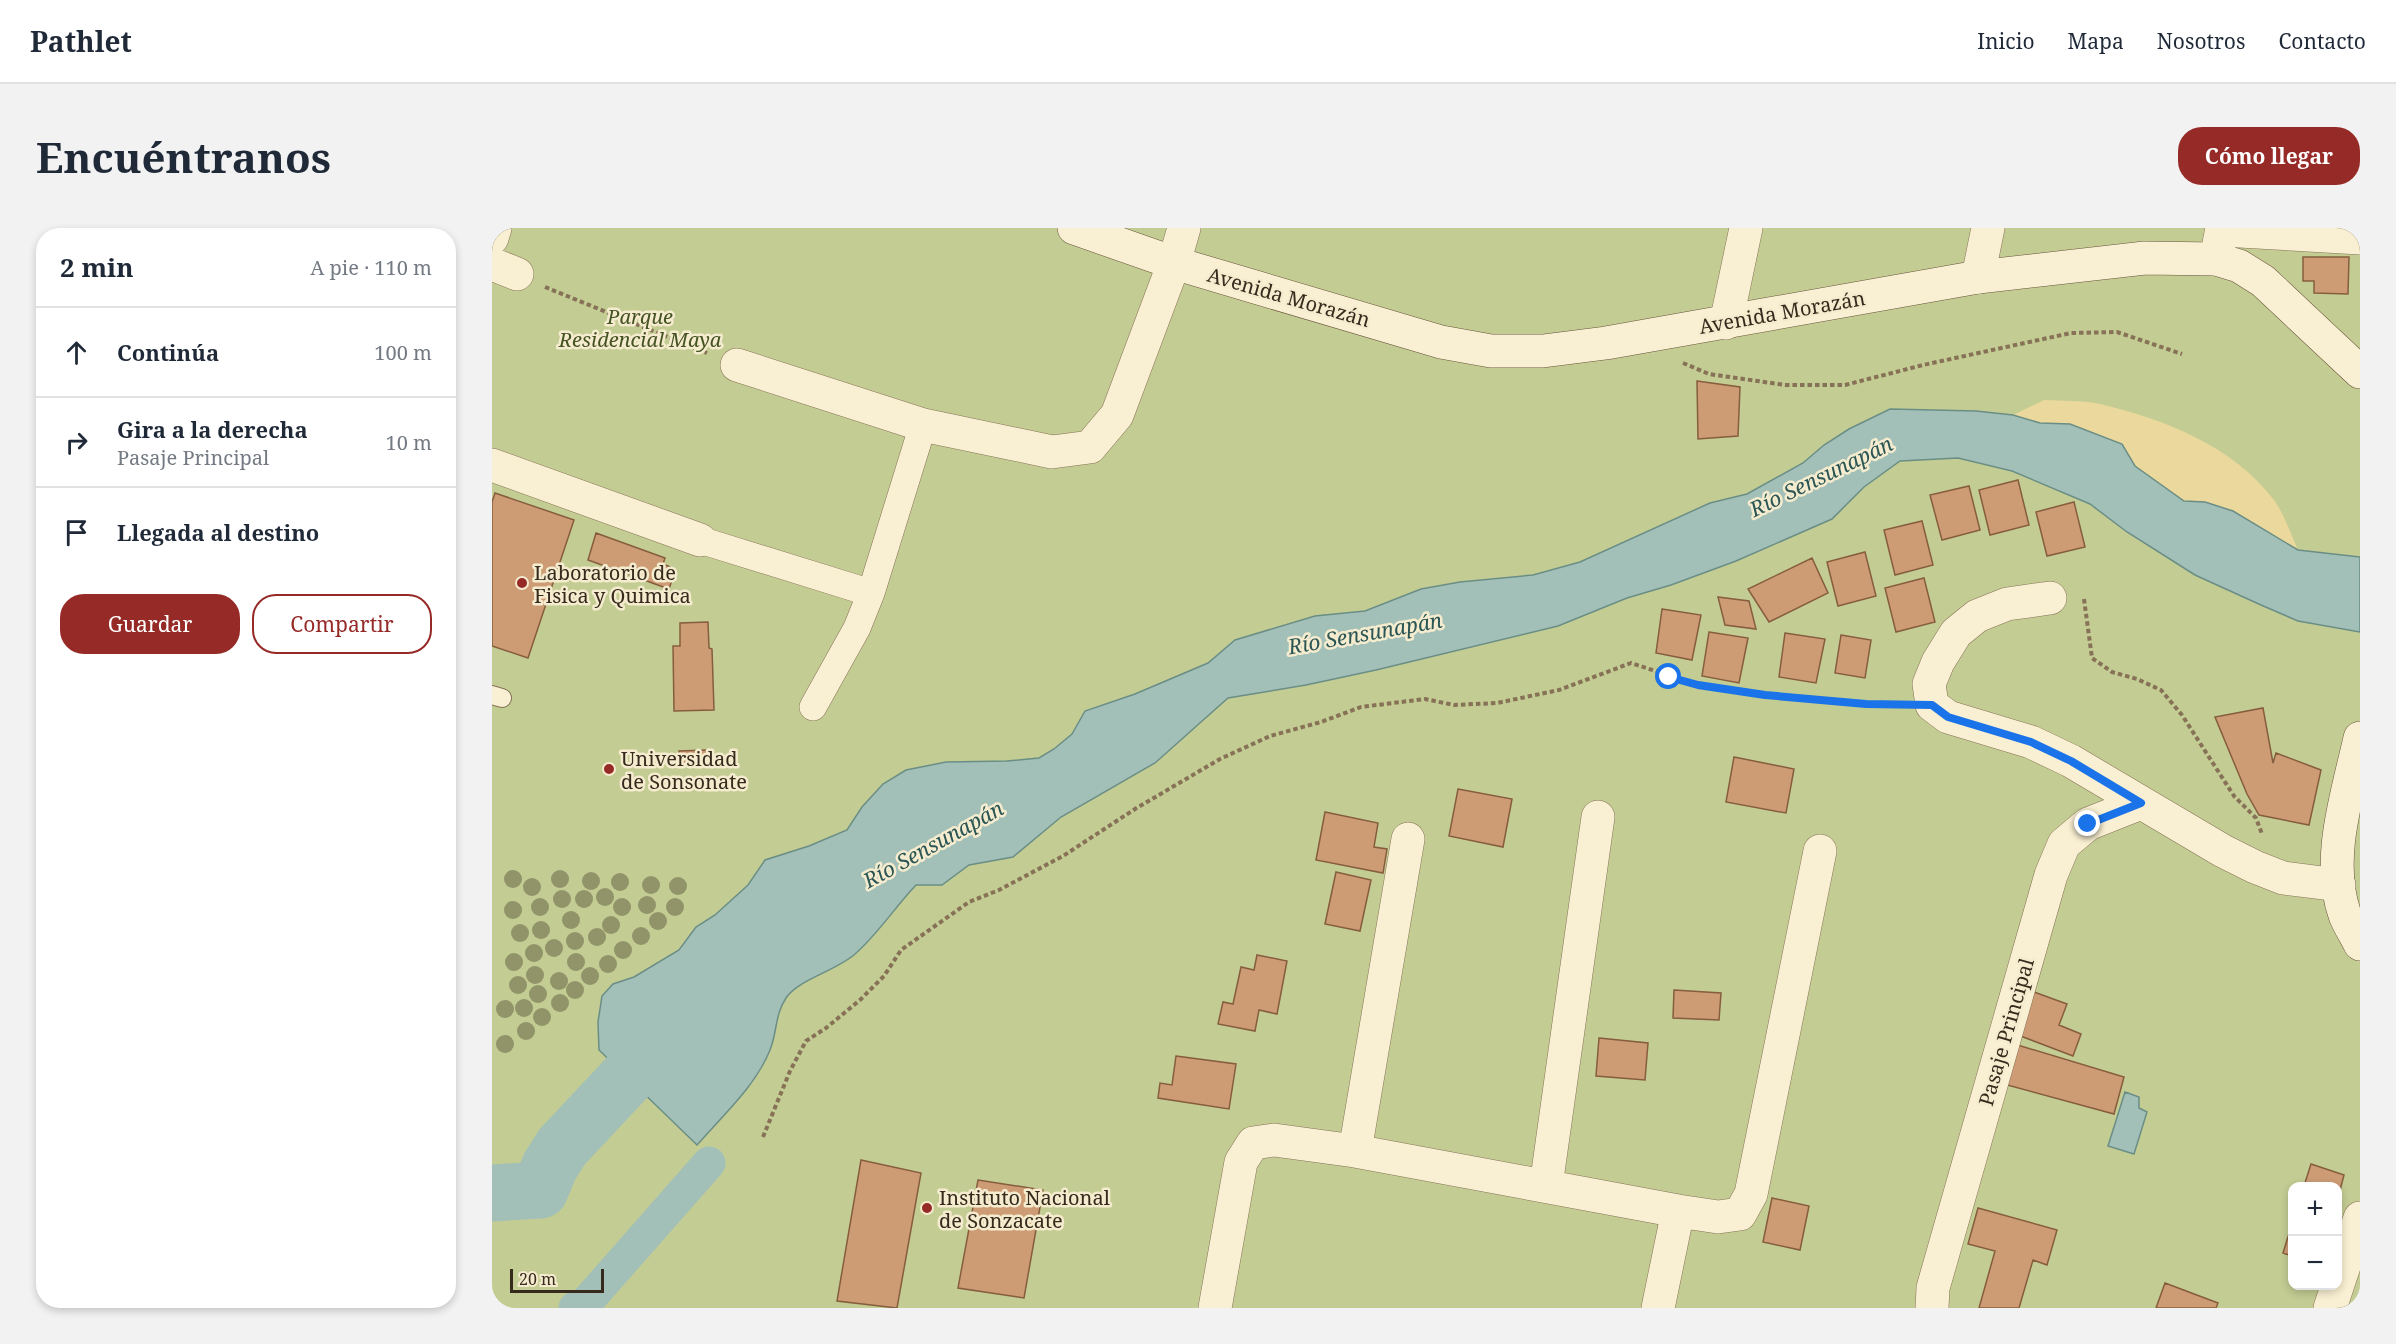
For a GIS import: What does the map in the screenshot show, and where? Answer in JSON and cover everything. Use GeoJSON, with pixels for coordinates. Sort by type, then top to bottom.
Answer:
{"type":"FeatureCollection","features":[{"type":"Feature","properties":{"kind":"street"},"geometry":{"type":"LineString","coordinates":[[492,238],[495,228]]}},
{"type":"Feature","properties":{"kind":"street","name":"Avenida Morazán"},"geometry":{"type":"LineString","coordinates":[[1074,228],[1174,263],[1441,342],[1491,351],[1542,351],[1681,330],[1978,277],[2145,258],[2220,239],[2239,266],[2263,281],[2360,372]]}},
{"type":"Feature","properties":{"kind":"street"},"geometry":{"type":"LineString","coordinates":[[737,365],[923,425],[1052,452],[1090,447],[1117,415],[1174,263],[1184,228]]}},
{"type":"Feature","properties":{"kind":"street"},"geometry":{"type":"LineString","coordinates":[[1726,323],[1746,228]]}},
{"type":"Feature","properties":{"kind":"street"},"geometry":{"type":"LineString","coordinates":[[1978,277],[1988,228]]}},
{"type":"Feature","properties":{"kind":"street"},"geometry":{"type":"LineString","coordinates":[[2220,239],[2360,238]]}},
{"type":"Feature","properties":{"kind":"street"},"geometry":{"type":"LineString","coordinates":[[813,707],[857,628],[871,593],[923,425]]}},
{"type":"Feature","properties":{"kind":"street"},"geometry":{"type":"LineString","coordinates":[[492,465],[700,540],[871,593]]}},
{"type":"Feature","properties":{"kind":"street"},"geometry":{"type":"LineString","coordinates":[[2050,598],[2007,604],[1977,616],[1956,633],[1938,662],[1929,684],[1932,705],[1948,717],[2031,742],[2071,761],[2223,851],[2255,867],[2283,878],[2339,885]]}},
{"type":"Feature","properties":{"kind":"street"},"geometry":{"type":"LineString","coordinates":[[2360,738],[2343,814],[2338,852],[2339,885],[2345,915],[2360,944]]}},
{"type":"Feature","properties":{"kind":"street","name":"Pasaje Principal"},"geometry":{"type":"LineString","coordinates":[[1932,1308],[1932,1288],[2050,875],[2064,844],[2088,824],[2141,803]]}},
{"type":"Feature","properties":{"kind":"street"},"geometry":{"type":"LineString","coordinates":[[1546,1186],[1598,817]]}},
{"type":"Feature","properties":{"kind":"street"},"geometry":{"type":"LineString","coordinates":[[1355,1151],[1408,839]]}},
{"type":"Feature","properties":{"kind":"street"},"geometry":{"type":"LineString","coordinates":[[1215,1308],[1240,1162],[1253,1143],[1274,1140],[1355,1151],[1678,1211],[1718,1217],[1740,1214],[1751,1194],[1820,851]]}},
{"type":"Feature","properties":{"kind":"street"},"geometry":{"type":"LineString","coordinates":[[1658,1308],[1678,1211]]}},
{"type":"Feature","properties":{"kind":"street"},"geometry":{"type":"LineString","coordinates":[[2330,1308],[2360,1218]]}},
{"type":"Feature","properties":{"kind":"path"},"geometry":{"type":"LineString","coordinates":[[504,269],[737,365]]}},
{"type":"Feature","properties":{"kind":"path"},"geometry":{"type":"LineString","coordinates":[[1681,330],[1675,360],[1709,374],[1785,385],[1845,385],[1923,365],[2071,333],[2117,332],[2182,354]]}},
{"type":"Feature","properties":{"kind":"path"},"geometry":{"type":"LineString","coordinates":[[2083,589],[2092,658],[2112,672],[2137,679],[2161,690],[2182,715],[2234,796],[2256,818],[2283,878]]}},
{"type":"Feature","properties":{"kind":"path"},"geometry":{"type":"LineString","coordinates":[[763,1137],[790,1071],[806,1041],[860,1000],[884,976],[901,950],[969,902],[999,890],[1063,856],[1135,809],[1220,759],[1270,736],[1321,722],[1361,707],[1425,699],[1454,705],[1497,703],[1558,690],[1631,663],[1698,685],[1729,691],[1866,704],[1932,705]]}},
{"type":"Feature","properties":{"kind":"green space","name":"Parque Residencial Maya"},"geometry":{"type":"Polygon","coordinates":[[[492,228],[2360,228],[2360,1308],[492,1308],[492,228]]]}},
{"type":"Feature","properties":{"kind":"sand"},"geometry":{"type":"Polygon","coordinates":[[[2044,400],[2100,404],[2148,418],[2196,437],[2239,464],[2257,481],[2274,500],[2298,550],[2233,511],[2205,502],[2184,501],[2135,466],[2121,444],[2070,424],[2040,423],[2013,415],[2044,400]]]}},
{"type":"Feature","properties":{"kind":"water"},"geometry":{"type":"Polygon","coordinates":[[[1890,409],[1976,411],[2013,415],[2040,423],[2070,424],[2122,444],[2135,466],[2184,501],[2205,502],[2233,511],[2298,550],[2360,557],[2360,632],[2298,621],[2195,575],[2127,532],[2090,504],[2012,471],[1958,458],[1900,461],[1864,487],[1832,519],[1736,561],[1671,585],[1627,598],[1558,626],[1376,670],[1228,698],[1155,763],[1061,817],[1013,857],[969,865],[942,885],[916,885],[855,954],[809,980],[792,991],[786,998],[782,1004],[774,1037],[764,1063],[738,1100],[697,1145],[599,1050],[598,1022],[602,996],[613,984],[634,977],[679,950],[696,927],[715,915],[748,885],[765,860],[809,846],[847,830],[862,807],[883,784],[906,770],[946,762],[1039,758],[1072,734],[1085,711],[1135,694],[1208,663],[1235,640],[1315,616],[1365,611],[1421,589],[1460,582],[1533,575],[1580,562],[1710,503],[1747,494],[1803,463],[1824,445],[1849,429],[1890,409]]]}},
{"type":"Feature","properties":{"kind":"water"},"geometry":{"type":"Polygon","coordinates":[[[2125,1092],[2139,1097],[2139,1108],[2147,1112],[2134,1154],[2108,1146],[2125,1092]]]}},
{"type":"Feature","properties":{"kind":"building"},"geometry":{"type":"Polygon","coordinates":[[[2303,257],[2349,257],[2348,294],[2314,293],[2314,281],[2303,281],[2303,257]]]}},
{"type":"Feature","properties":{"kind":"building"},"geometry":{"type":"Polygon","coordinates":[[[1697,381],[1740,387],[1738,436],[1698,439],[1697,381]]]}},
{"type":"Feature","properties":{"kind":"building"},"geometry":{"type":"Polygon","coordinates":[[[2018,480],[2029,525],[1990,535],[1979,490],[2018,480]]]}},
{"type":"Feature","properties":{"kind":"building"},"geometry":{"type":"Polygon","coordinates":[[[1969,486],[1980,530],[1942,540],[1930,495],[1969,486]]]}},
{"type":"Feature","properties":{"kind":"building","name":"Laboratorio de Fisica y Quimica"},"geometry":{"type":"Polygon","coordinates":[[[495,493],[574,520],[528,658],[492,646],[492,502],[495,493]]]}},
{"type":"Feature","properties":{"kind":"building"},"geometry":{"type":"Polygon","coordinates":[[[2074,502],[2085,547],[2047,556],[2036,512],[2074,502]]]}},
{"type":"Feature","properties":{"kind":"building"},"geometry":{"type":"Polygon","coordinates":[[[1922,521],[1933,565],[1895,575],[1884,530],[1922,521]]]}},
{"type":"Feature","properties":{"kind":"building"},"geometry":{"type":"Polygon","coordinates":[[[596,533],[665,558],[663,564],[670,567],[667,575],[673,577],[669,589],[588,560],[596,533]]]}},
{"type":"Feature","properties":{"kind":"building"},"geometry":{"type":"Polygon","coordinates":[[[1865,552],[1876,596],[1838,606],[1827,562],[1865,552]]]}},
{"type":"Feature","properties":{"kind":"building"},"geometry":{"type":"Polygon","coordinates":[[[1812,558],[1828,593],[1769,622],[1748,589],[1812,558]]]}},
{"type":"Feature","properties":{"kind":"building"},"geometry":{"type":"Polygon","coordinates":[[[1924,578],[1935,622],[1896,632],[1885,588],[1924,578]]]}},
{"type":"Feature","properties":{"kind":"building"},"geometry":{"type":"Polygon","coordinates":[[[1718,597],[1749,601],[1756,629],[1725,625],[1718,597]]]}},
{"type":"Feature","properties":{"kind":"building"},"geometry":{"type":"Polygon","coordinates":[[[1662,609],[1701,615],[1692,660],[1656,653],[1662,609]]]}},
{"type":"Feature","properties":{"kind":"building"},"geometry":{"type":"Polygon","coordinates":[[[708,622],[709,648],[712,649],[714,710],[674,711],[673,646],[680,646],[680,623],[708,622]]]}},
{"type":"Feature","properties":{"kind":"building"},"geometry":{"type":"Polygon","coordinates":[[[1709,632],[1748,638],[1739,683],[1702,676],[1709,632]]]}},
{"type":"Feature","properties":{"kind":"building"},"geometry":{"type":"Polygon","coordinates":[[[1785,633],[1825,639],[1816,683],[1779,677],[1785,633]]]}},
{"type":"Feature","properties":{"kind":"building"},"geometry":{"type":"Polygon","coordinates":[[[1841,635],[1871,640],[1865,678],[1835,673],[1841,635]]]}},
{"type":"Feature","properties":{"kind":"building"},"geometry":{"type":"Polygon","coordinates":[[[2263,708],[2273,763],[2276,753],[2321,770],[2309,825],[2259,815],[2247,794],[2215,717],[2263,708]]]}},
{"type":"Feature","properties":{"kind":"building"},"geometry":{"type":"Polygon","coordinates":[[[706,750],[707,764],[679,765],[679,751],[706,750]]]}},
{"type":"Feature","properties":{"kind":"building"},"geometry":{"type":"Polygon","coordinates":[[[1734,757],[1794,769],[1786,813],[1726,802],[1734,757]]]}},
{"type":"Feature","properties":{"kind":"building"},"geometry":{"type":"Polygon","coordinates":[[[1458,789],[1512,799],[1503,847],[1449,836],[1458,789]]]}},
{"type":"Feature","properties":{"kind":"building"},"geometry":{"type":"Polygon","coordinates":[[[1325,812],[1378,823],[1374,847],[1387,849],[1383,873],[1316,860],[1325,812]]]}},
{"type":"Feature","properties":{"kind":"building"},"geometry":{"type":"Polygon","coordinates":[[[1336,872],[1371,880],[1360,931],[1325,924],[1336,872]]]}},
{"type":"Feature","properties":{"kind":"building"},"geometry":{"type":"Polygon","coordinates":[[[1257,955],[1287,961],[1277,1014],[1259,1010],[1255,1031],[1218,1024],[1223,1002],[1233,1004],[1241,967],[1254,970],[1257,955]]]}},
{"type":"Feature","properties":{"kind":"building"},"geometry":{"type":"Polygon","coordinates":[[[1674,990],[1721,993],[1719,1020],[1673,1018],[1674,990]]]}},
{"type":"Feature","properties":{"kind":"building"},"geometry":{"type":"Polygon","coordinates":[[[2034,992],[2067,1004],[2059,1025],[2081,1034],[2073,1056],[2018,1035],[2034,992]]]}},
{"type":"Feature","properties":{"kind":"building"},"geometry":{"type":"Polygon","coordinates":[[[1599,1038],[1648,1043],[1645,1080],[1596,1076],[1599,1038]]]}},
{"type":"Feature","properties":{"kind":"building"},"geometry":{"type":"Polygon","coordinates":[[[2011,1043],[2124,1077],[2114,1114],[2000,1083],[2011,1043]]]}},
{"type":"Feature","properties":{"kind":"building"},"geometry":{"type":"Polygon","coordinates":[[[1176,1056],[1236,1064],[1229,1109],[1158,1098],[1160,1083],[1172,1085],[1176,1056]]]}},
{"type":"Feature","properties":{"kind":"building"},"geometry":{"type":"Polygon","coordinates":[[[861,1160],[921,1173],[897,1308],[837,1301],[861,1160]]]}},
{"type":"Feature","properties":{"kind":"building"},"geometry":{"type":"Polygon","coordinates":[[[2311,1164],[2344,1175],[2342,1183],[2305,1182],[2311,1164]]]}},
{"type":"Feature","properties":{"kind":"building"},"geometry":{"type":"Polygon","coordinates":[[[978,1180],[1043,1190],[1024,1298],[958,1288],[978,1180]]]}},
{"type":"Feature","properties":{"kind":"building"},"geometry":{"type":"Polygon","coordinates":[[[1772,1198],[1809,1206],[1800,1250],[1763,1242],[1772,1198]]]}},
{"type":"Feature","properties":{"kind":"building"},"geometry":{"type":"Polygon","coordinates":[[[1978,1208],[2057,1230],[2047,1265],[2033,1260],[2019,1308],[1979,1308],[1995,1251],[1968,1244],[1978,1208]]]}},
{"type":"Feature","properties":{"kind":"building"},"geometry":{"type":"Polygon","coordinates":[[[2288,1237],[2288,1255],[2283,1253],[2288,1237]]]}},
{"type":"Feature","properties":{"kind":"building"},"geometry":{"type":"Polygon","coordinates":[[[2165,1283],[2218,1303],[2216,1308],[2156,1308],[2165,1283]]]}},
{"type":"Feature","properties":{"kind":"waterway","name":"Río Sensunapán"},"geometry":{"type":"LineString","coordinates":[[492,1193],[540,1190],[550,1166],[562,1147],[681,1020]]}},
{"type":"Feature","properties":{"kind":"waterway"},"geometry":{"type":"LineString","coordinates":[[575,1308],[584,1305],[709,1163]]}},
{"type":"Feature","properties":{"kind":"place","name":"Laboratorio de Fisica y Quimica"},"geometry":{"type":"Point","coordinates":[522,583]}},
{"type":"Feature","properties":{"kind":"place","name":"Universidad de Sonsonate"},"geometry":{"type":"Point","coordinates":[609,769]}},
{"type":"Feature","properties":{"kind":"place","name":"Instituto Nacional de Sonzacate"},"geometry":{"type":"Point","coordinates":[927,1208]}},
{"type":"Feature","properties":{"kind":"route"},"geometry":{"type":"LineString","coordinates":[[1669,677],[1729,691],[1765,695],[1866,704],[1932,705],[1948,717],[2031,742],[2071,761],[2141,803],[2088,824]]}}]}
